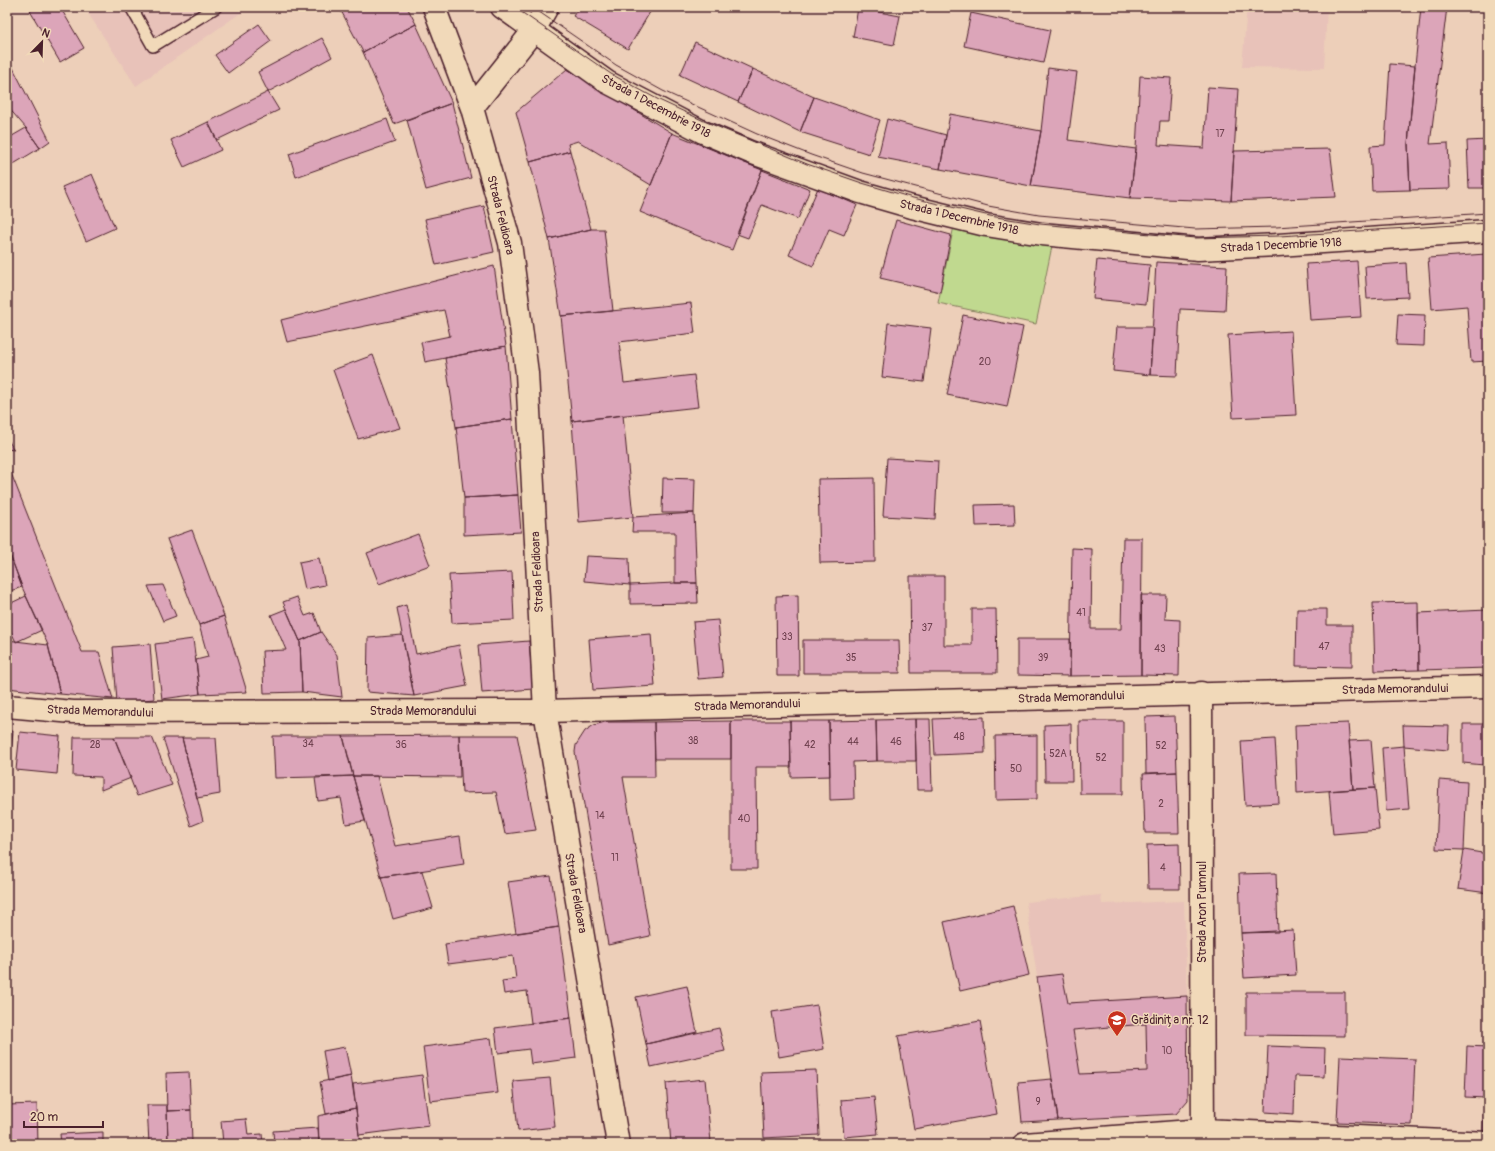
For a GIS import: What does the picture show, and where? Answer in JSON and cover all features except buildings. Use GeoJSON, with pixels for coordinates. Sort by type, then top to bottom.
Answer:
{"type":"FeatureCollection","features":[{"type":"Feature","properties":{"kind":"street","name":"Strada Feldioara"},"geometry":{"type":"LineString","coordinates":[[434,7],[472,108],[510,243],[527,373],[545,711],[618,1144]]}},
{"type":"Feature","properties":{"kind":"street","name":"Strada 1 Decembrie 1918"},"geometry":{"type":"LineString","coordinates":[[502,7],[607,82],[703,132],[750,152],[860,192],[986,226],[1042,234],[1198,249],[1278,246],[1488,231]]}},
{"type":"Feature","properties":{"kind":"street"},"geometry":{"type":"LineString","coordinates":[[472,108],[534,30],[547,7]]}},
{"type":"Feature","properties":{"kind":"street","name":"Strada Memorandului"},"geometry":{"type":"LineString","coordinates":[[7,706],[73,712],[545,711],[1201,693],[1488,687]]}},
{"type":"Feature","properties":{"kind":"street","name":"Strada Aron Pumnul"},"geometry":{"type":"LineString","coordinates":[[1201,693],[1203,1137]]}},
{"type":"Feature","properties":{"kind":"street"},"geometry":{"type":"LineString","coordinates":[[1025,1144],[1203,1137],[1488,1143]]}},
{"type":"Feature","properties":{"kind":"lane"},"geometry":{"type":"LineString","coordinates":[[131,7],[153,46],[216,7]]}},
{"type":"Feature","properties":{"kind":"shaded area"},"geometry":{"type":"Polygon","coordinates":[[[84,7],[249,7],[136,86],[84,7]]]}},
{"type":"Feature","properties":{"kind":"shaded area"},"geometry":{"type":"Polygon","coordinates":[[[1247,7],[1327,7],[1324,68],[1242,67],[1247,7]]]}},
{"type":"Feature","properties":{"kind":"shaded area","name":"Grădinița nr. 12"},"geometry":{"type":"Polygon","coordinates":[[[1101,895],[1102,904],[1184,901],[1188,1100],[1176,1114],[1058,1120],[1026,902],[1101,895]]]}},
{"type":"Feature","properties":{"kind":"green space"},"geometry":{"type":"Polygon","coordinates":[[[954,226],[1052,246],[1036,324],[938,303],[954,226]]]}},
{"type":"Feature","properties":{"kind":"tram line"},"geometry":{"type":"LineString","coordinates":[[514,7],[611,74],[659,100],[704,121],[807,164],[862,183],[913,198],[990,216],[1040,224],[1195,238],[1279,236],[1488,223]]}},
{"type":"Feature","properties":{"kind":"tram line"},"geometry":{"type":"LineString","coordinates":[[532,7],[616,65],[663,91],[757,134],[863,173],[988,206],[1039,215],[1195,229],[1276,227],[1488,213]]}},
{"type":"Feature","properties":{"kind":"place","name":"Grădinița nr. 12"},"geometry":{"type":"Point","coordinates":[1117,1037]}}]}
